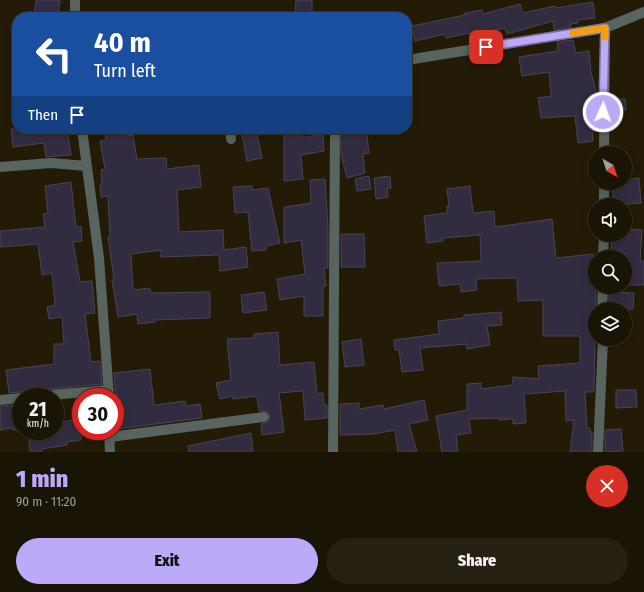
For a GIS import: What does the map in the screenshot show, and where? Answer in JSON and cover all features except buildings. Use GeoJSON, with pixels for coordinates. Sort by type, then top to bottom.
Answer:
{"type":"FeatureCollection","features":[{"type":"Feature","properties":{"kind":"street"},"geometry":{"type":"LineString","coordinates":[[75,0],[75,12]]}},
{"type":"Feature","properties":{"kind":"street"},"geometry":{"type":"LineString","coordinates":[[412,59],[605,28],[644,12]]}},
{"type":"Feature","properties":{"kind":"street"},"geometry":{"type":"LineString","coordinates":[[604,146],[605,28]]}},
{"type":"Feature","properties":{"kind":"street"},"geometry":{"type":"LineString","coordinates":[[83,134],[99,258],[109,388]]}},
{"type":"Feature","properties":{"kind":"street"},"geometry":{"type":"LineString","coordinates":[[332,452],[334,134]]}},
{"type":"Feature","properties":{"kind":"street"},"geometry":{"type":"LineString","coordinates":[[0,167],[51,163],[87,166]]}},
{"type":"Feature","properties":{"kind":"street"},"geometry":{"type":"LineString","coordinates":[[598,452],[603,346]]}},
{"type":"Feature","properties":{"kind":"street"},"geometry":{"type":"LineString","coordinates":[[0,400],[12,399]]}},
{"type":"Feature","properties":{"kind":"street"},"geometry":{"type":"LineString","coordinates":[[124,432],[264,417]]}},
{"type":"Feature","properties":{"kind":"street"},"geometry":{"type":"LineString","coordinates":[[109,440],[110,452]]}},
{"type":"Feature","properties":{"kind":"slow traffic"},"geometry":{"type":"LineString","coordinates":[[573,33],[605,28],[605,37]]}},
{"type":"Feature","properties":{"kind":"route"},"geometry":{"type":"LineString","coordinates":[[486,47],[605,28],[603,112]]}}]}
